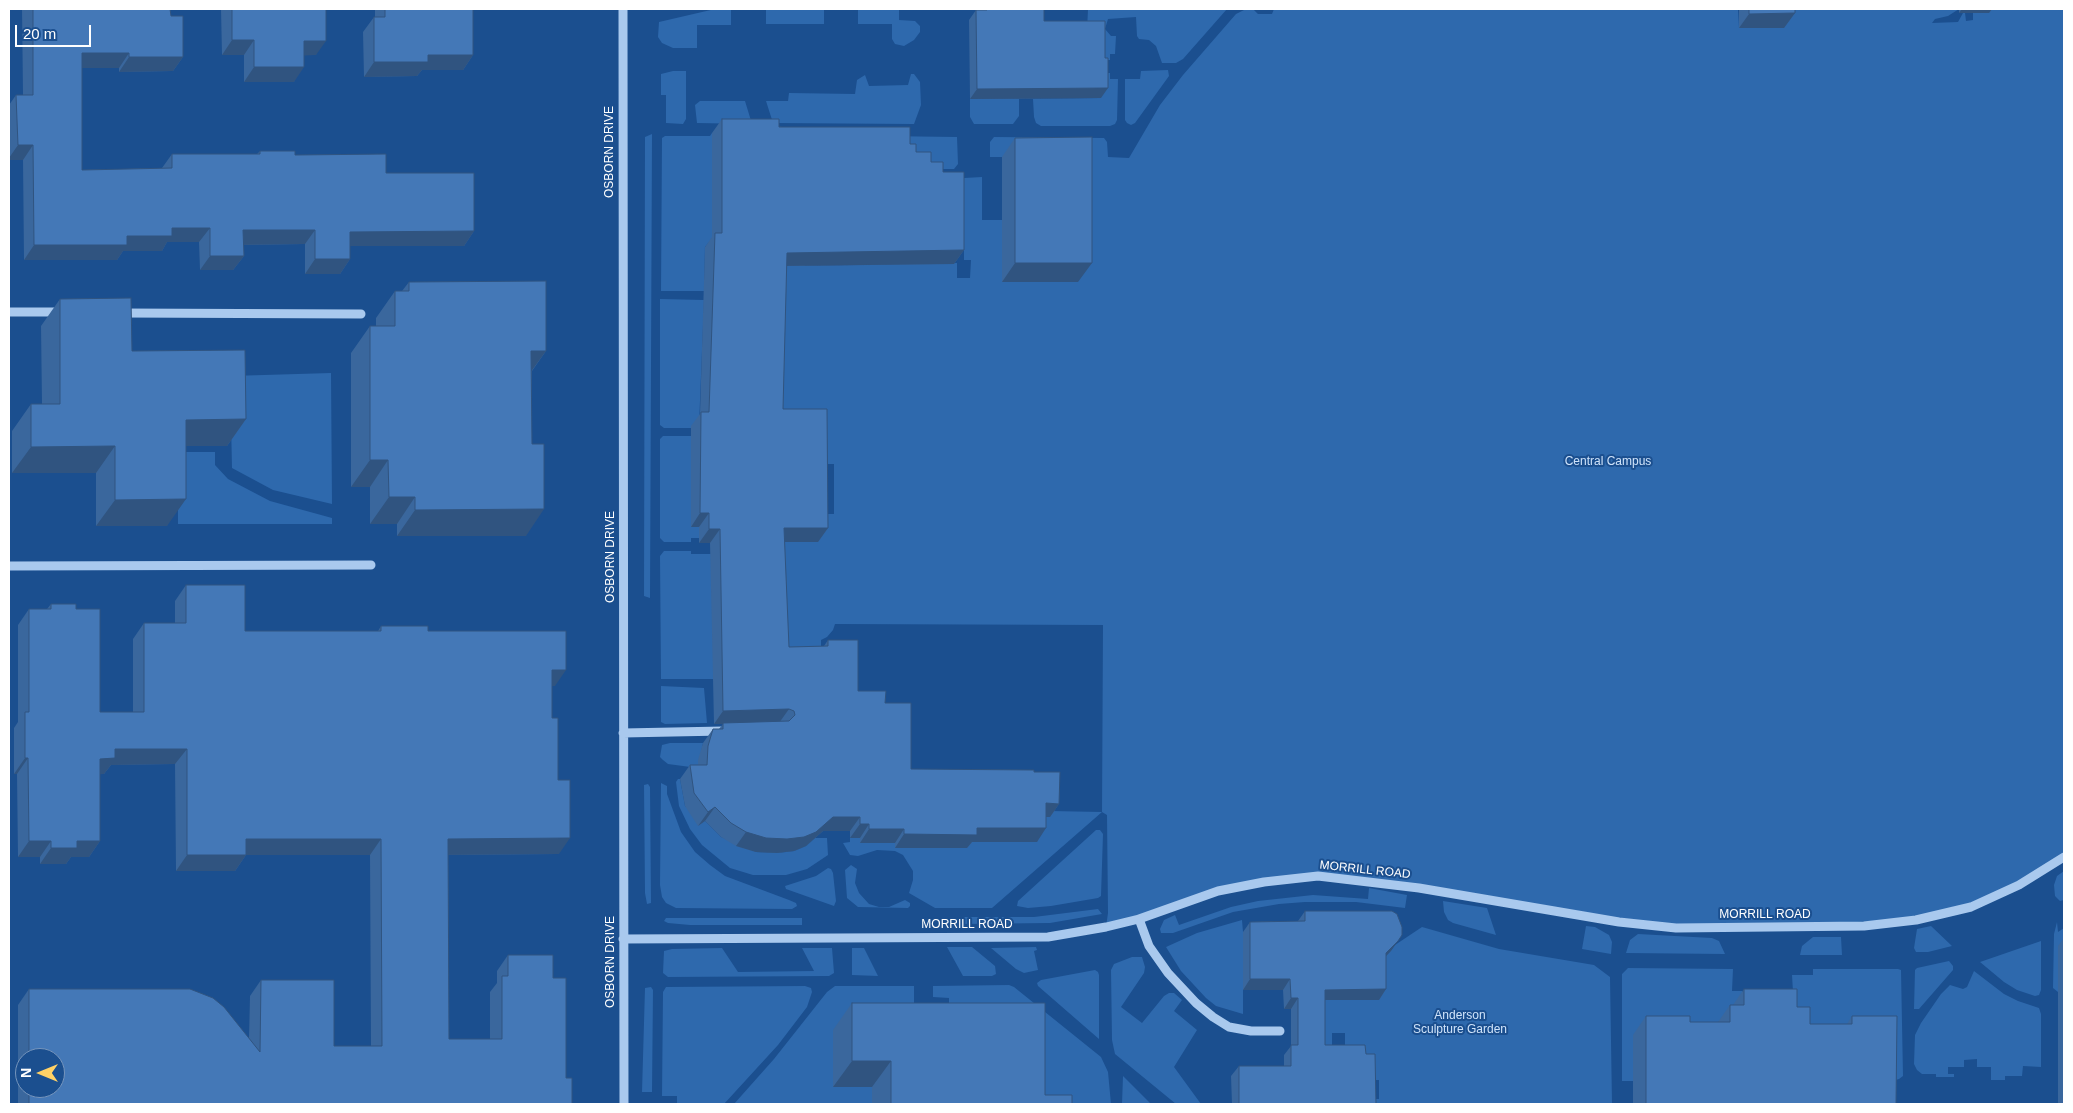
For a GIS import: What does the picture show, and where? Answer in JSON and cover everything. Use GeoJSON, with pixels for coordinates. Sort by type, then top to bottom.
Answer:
{"type":"FeatureCollection","features":[{"type":"Feature","properties":{"kind":"street","name":"OSBORN DRIVE"},"geometry":{"type":"LineString","coordinates":[[623,9],[624,1104]]}},
{"type":"Feature","properties":{"kind":"street"},"geometry":{"type":"LineString","coordinates":[[9,312],[68,312]]}},
{"type":"Feature","properties":{"kind":"street"},"geometry":{"type":"LineString","coordinates":[[108,312],[361,314]]}},
{"type":"Feature","properties":{"kind":"street"},"geometry":{"type":"LineString","coordinates":[[9,566],[371,565]]}},
{"type":"Feature","properties":{"kind":"street"},"geometry":{"type":"LineString","coordinates":[[623,733],[730,730]]}},
{"type":"Feature","properties":{"kind":"street","name":"MORRILL ROAD"},"geometry":{"type":"LineString","coordinates":[[623,939],[1048,937],[1139,919],[1218,891],[1264,882],[1318,876],[1419,888],[1619,922],[1676,928],[1864,926],[1916,920],[1971,907],[2019,885],[2064,857]]}},
{"type":"Feature","properties":{"kind":"street"},"geometry":{"type":"LineString","coordinates":[[1139,919],[1149,946],[1168,973],[1196,1003],[1213,1017],[1229,1027],[1251,1031],[1280,1031]]}},
{"type":"Feature","properties":{"kind":"green space"},"geometry":{"type":"Polygon","coordinates":[[[715,9],[731,9],[731,25],[697,25],[697,48],[673,48],[662,43],[658,37],[659,22],[715,9]]]}},
{"type":"Feature","properties":{"kind":"green space"},"geometry":{"type":"Polygon","coordinates":[[[766,9],[824,9],[824,24],[766,24],[766,9]]]}},
{"type":"Feature","properties":{"kind":"green space"},"geometry":{"type":"Polygon","coordinates":[[[858,9],[899,9],[899,20],[915,21],[920,26],[920,32],[914,40],[904,46],[895,44],[892,39],[892,24],[858,24],[858,9]]]}},
{"type":"Feature","properties":{"kind":"green space"},"geometry":{"type":"Polygon","coordinates":[[[1088,9],[1227,9],[1183,59],[1176,63],[1162,63],[1156,46],[1149,40],[1139,39],[1137,36],[1136,17],[1108,19],[1105,29],[1111,36],[1116,36],[1115,54],[1110,54],[1110,60],[1098,60],[1087,31],[1088,9]]]}},
{"type":"Feature","properties":{"kind":"green space","name":"Central Campus"},"geometry":{"type":"Polygon","coordinates":[[[1246,9],[1253,9],[1258,14],[1272,14],[1274,9],[1738,9],[1739,28],[1784,28],[1784,9],[1959,9],[1948,16],[1935,19],[1932,23],[1958,22],[1963,13],[1965,13],[1966,21],[1973,20],[1973,13],[1989,13],[1989,9],[2064,9],[2064,857],[1971,907],[1916,920],[1676,928],[1318,876],[1264,882],[1106,927],[1108,913],[1107,815],[1102,812],[1103,625],[835,624],[827,637],[821,640],[821,654],[779,661],[774,542],[818,514],[834,514],[834,464],[818,464],[773,423],[766,212],[805,266],[957,263],[957,278],[970,278],[971,260],[964,260],[964,178],[982,177],[982,220],[1002,220],[1002,157],[990,157],[990,142],[994,137],[1104,138],[1107,142],[1108,157],[1129,158],[1160,105],[1183,75],[1236,14],[1246,9]]]}},
{"type":"Feature","properties":{"kind":"green space"},"geometry":{"type":"Polygon","coordinates":[[[1168,70],[1169,76],[1135,123],[1131,125],[1127,123],[1125,120],[1125,79],[1140,79],[1141,71],[1168,70]]]}},
{"type":"Feature","properties":{"kind":"green space"},"geometry":{"type":"Polygon","coordinates":[[[673,71],[686,71],[686,119],[683,124],[666,123],[666,95],[661,95],[661,74],[673,71]]]}},
{"type":"Feature","properties":{"kind":"green space"},"geometry":{"type":"Polygon","coordinates":[[[1101,73],[1110,73],[1110,79],[1118,79],[1117,120],[1115,124],[1110,126],[1041,126],[1036,123],[1033,99],[1100,98],[1101,73]]]}},
{"type":"Feature","properties":{"kind":"green space"},"geometry":{"type":"Polygon","coordinates":[[[911,74],[914,74],[920,82],[921,105],[914,124],[773,123],[766,101],[788,101],[789,93],[855,94],[857,80],[865,75],[869,86],[908,85],[911,74]]]}},
{"type":"Feature","properties":{"kind":"green space"},"geometry":{"type":"Polygon","coordinates":[[[970,99],[1019,99],[1019,116],[1013,124],[974,124],[970,117],[970,99]]]}},
{"type":"Feature","properties":{"kind":"green space"},"geometry":{"type":"Polygon","coordinates":[[[700,101],[745,101],[752,124],[697,123],[695,105],[700,101]]]}},
{"type":"Feature","properties":{"kind":"green space"},"geometry":{"type":"Polygon","coordinates":[[[712,133],[712,212],[733,212],[705,247],[704,291],[661,291],[662,138],[665,136],[710,136],[712,133]]]}},
{"type":"Feature","properties":{"kind":"green space"},"geometry":{"type":"Polygon","coordinates":[[[652,134],[650,598],[644,596],[645,137],[652,134]]]}},
{"type":"Feature","properties":{"kind":"green space"},"geometry":{"type":"Polygon","coordinates":[[[808,135],[957,137],[958,164],[954,169],[921,169],[808,135]]]}},
{"type":"Feature","properties":{"kind":"green space"},"geometry":{"type":"Polygon","coordinates":[[[660,299],[704,300],[699,426],[691,428],[664,428],[660,425],[660,299]]]}},
{"type":"Feature","properties":{"kind":"green space"},"geometry":{"type":"Polygon","coordinates":[[[331,373],[332,504],[273,490],[232,468],[230,376],[331,373]]]}},
{"type":"Feature","properties":{"kind":"green space"},"geometry":{"type":"Polygon","coordinates":[[[663,436],[691,436],[691,527],[699,527],[699,538],[691,538],[691,542],[664,542],[660,538],[660,439],[663,436]]]}},
{"type":"Feature","properties":{"kind":"green space"},"geometry":{"type":"Polygon","coordinates":[[[178,452],[215,452],[215,465],[228,479],[270,501],[332,518],[332,524],[178,524],[178,452]]]}},
{"type":"Feature","properties":{"kind":"green space"},"geometry":{"type":"Polygon","coordinates":[[[664,551],[691,551],[691,554],[711,554],[714,679],[661,679],[660,556],[664,551]]]}},
{"type":"Feature","properties":{"kind":"green space"},"geometry":{"type":"Polygon","coordinates":[[[661,686],[704,688],[707,723],[665,724],[661,722],[661,686]]]}},
{"type":"Feature","properties":{"kind":"green space"},"geometry":{"type":"Polygon","coordinates":[[[670,743],[703,743],[698,768],[668,764],[663,760],[660,757],[662,745],[670,743]]]}},
{"type":"Feature","properties":{"kind":"green space"},"geometry":{"type":"Polygon","coordinates":[[[680,779],[685,806],[705,821],[721,837],[756,852],[777,853],[794,851],[806,846],[815,838],[827,838],[828,855],[807,869],[786,875],[753,875],[730,868],[702,845],[690,829],[679,806],[676,782],[680,779]]]}},
{"type":"Feature","properties":{"kind":"green space"},"geometry":{"type":"Polygon","coordinates":[[[661,783],[667,786],[667,794],[681,832],[695,852],[725,876],[789,900],[796,903],[797,906],[792,909],[676,908],[666,903],[662,897],[660,885],[661,783]]]}},
{"type":"Feature","properties":{"kind":"green space"},"geometry":{"type":"Polygon","coordinates":[[[648,784],[650,787],[651,903],[647,904],[645,893],[644,785],[648,784]]]}},
{"type":"Feature","properties":{"kind":"green space"},"geometry":{"type":"Polygon","coordinates":[[[1050,811],[1102,812],[992,908],[935,908],[909,893],[913,880],[913,871],[903,855],[895,851],[877,850],[858,856],[850,855],[843,843],[850,842],[850,838],[860,838],[860,843],[895,843],[895,848],[967,848],[967,842],[1036,842],[1037,817],[1050,811]]]}},
{"type":"Feature","properties":{"kind":"green space"},"geometry":{"type":"Polygon","coordinates":[[[1096,830],[1100,830],[1103,834],[1101,896],[1051,906],[1028,908],[1017,906],[1018,901],[1096,830]]]}},
{"type":"Feature","properties":{"kind":"green space"},"geometry":{"type":"Polygon","coordinates":[[[851,865],[857,869],[855,883],[859,893],[869,904],[889,907],[905,900],[910,903],[910,906],[908,908],[858,907],[847,898],[845,870],[851,865]]]}},
{"type":"Feature","properties":{"kind":"green space"},"geometry":{"type":"Polygon","coordinates":[[[828,868],[833,873],[836,901],[834,906],[786,889],[785,886],[816,876],[828,868]]]}},
{"type":"Feature","properties":{"kind":"green space"},"geometry":{"type":"Polygon","coordinates":[[[2064,871],[2064,900],[2060,901],[2055,896],[2054,885],[2057,876],[2064,871]]]}},
{"type":"Feature","properties":{"kind":"green space"},"geometry":{"type":"Polygon","coordinates":[[[1369,888],[1407,895],[1405,908],[1356,902],[1279,904],[1233,912],[1173,933],[1161,933],[1160,929],[1164,920],[1175,915],[1179,925],[1231,907],[1258,901],[1313,895],[1368,899],[1369,888]]]}},
{"type":"Feature","properties":{"kind":"green space"},"geometry":{"type":"Polygon","coordinates":[[[1443,901],[1487,908],[1496,935],[1448,920],[1444,912],[1443,901]]]}},
{"type":"Feature","properties":{"kind":"green space"},"geometry":{"type":"Polygon","coordinates":[[[1098,909],[1102,914],[1050,923],[961,924],[960,922],[964,917],[1034,917],[1098,909]]]}},
{"type":"Feature","properties":{"kind":"green space"},"geometry":{"type":"Polygon","coordinates":[[[666,918],[802,918],[802,925],[690,925],[668,923],[664,921],[666,918]]]}},
{"type":"Feature","properties":{"kind":"green space"},"geometry":{"type":"Polygon","coordinates":[[[1242,920],[1243,1014],[1216,1006],[1206,998],[1181,971],[1166,947],[1197,933],[1242,920]]]}},
{"type":"Feature","properties":{"kind":"green space"},"geometry":{"type":"Polygon","coordinates":[[[2057,922],[2058,932],[2064,928],[2064,946],[2058,992],[2053,988],[2054,934],[2057,922]]]}},
{"type":"Feature","properties":{"kind":"green space"},"geometry":{"type":"Polygon","coordinates":[[[1586,926],[1595,927],[1609,935],[1612,942],[1611,954],[1582,949],[1586,926]]]}},
{"type":"Feature","properties":{"kind":"green space"},"geometry":{"type":"Polygon","coordinates":[[[1931,926],[1952,946],[1928,952],[1916,952],[1914,948],[1917,929],[1931,926]]]}},
{"type":"Feature","properties":{"kind":"green space","name":"Anderson Sculpture Garden"},"geometry":{"type":"Polygon","coordinates":[[[1422,927],[1499,949],[1594,965],[1610,977],[1612,1104],[1368,1104],[1368,1099],[1379,1099],[1379,1080],[1368,1080],[1345,1055],[1345,1033],[1332,1033],[1332,1045],[1302,1045],[1318,1000],[1387,955],[1395,945],[1422,927]]]}},
{"type":"Feature","properties":{"kind":"green space"},"geometry":{"type":"Polygon","coordinates":[[[1638,934],[1712,938],[1719,941],[1725,954],[1626,953],[1630,940],[1638,934]]]}},
{"type":"Feature","properties":{"kind":"green space"},"geometry":{"type":"Polygon","coordinates":[[[1813,937],[1841,937],[1842,955],[1800,955],[1802,946],[1813,937]]]}},
{"type":"Feature","properties":{"kind":"green space"},"geometry":{"type":"Polygon","coordinates":[[[2041,941],[2041,990],[2039,995],[2035,996],[2017,990],[1980,962],[2041,941]]]}},
{"type":"Feature","properties":{"kind":"green space"},"geometry":{"type":"Polygon","coordinates":[[[947,947],[972,947],[995,966],[996,974],[992,976],[963,976],[947,947]]]}},
{"type":"Feature","properties":{"kind":"green space"},"geometry":{"type":"Polygon","coordinates":[[[1036,947],[1037,950],[1034,951],[1038,970],[1024,973],[1016,969],[991,948],[1036,947]]]}},
{"type":"Feature","properties":{"kind":"green space"},"geometry":{"type":"Polygon","coordinates":[[[722,948],[738,972],[814,971],[802,948],[832,948],[834,973],[829,976],[668,977],[663,973],[664,951],[672,949],[722,948]]]}},
{"type":"Feature","properties":{"kind":"green space"},"geometry":{"type":"Polygon","coordinates":[[[852,948],[864,948],[878,976],[852,975],[852,948]]]}},
{"type":"Feature","properties":{"kind":"green space"},"geometry":{"type":"Polygon","coordinates":[[[1132,957],[1142,957],[1145,967],[1144,973],[1121,1007],[1142,1023],[1164,996],[1169,993],[1174,993],[1182,1000],[1174,1011],[1197,1030],[1174,1067],[1201,1104],[1176,1104],[1115,1054],[1112,1040],[1111,970],[1114,964],[1132,957]]]}},
{"type":"Feature","properties":{"kind":"green space"},"geometry":{"type":"Polygon","coordinates":[[[1949,961],[1953,966],[1953,970],[1919,1009],[1914,1009],[1915,970],[1949,961]]]}},
{"type":"Feature","properties":{"kind":"green space"},"geometry":{"type":"Polygon","coordinates":[[[1628,968],[1733,969],[1732,991],[1742,991],[1742,1008],[1731,1024],[1633,1081],[1622,1081],[1622,974],[1628,968]]]}},
{"type":"Feature","properties":{"kind":"green space"},"geometry":{"type":"Polygon","coordinates":[[[1813,969],[1901,970],[1903,1076],[1892,1081],[1796,1043],[1792,975],[1813,975],[1813,969]]]}},
{"type":"Feature","properties":{"kind":"green space"},"geometry":{"type":"Polygon","coordinates":[[[1095,970],[1099,975],[1099,1039],[1038,986],[1037,983],[1041,980],[1095,970]]]}},
{"type":"Feature","properties":{"kind":"green space"},"geometry":{"type":"Polygon","coordinates":[[[1974,971],[2004,994],[2039,1008],[2041,1014],[2041,1067],[2023,1066],[2022,1076],[2005,1076],[2005,1080],[1991,1080],[1991,1067],[1977,1067],[1977,1059],[1964,1060],[1964,1067],[1948,1067],[1948,1074],[1954,1074],[1954,1077],[1936,1077],[1936,1074],[1922,1074],[1917,1070],[1914,1064],[1915,1035],[1921,1023],[1941,994],[1950,985],[1963,989],[1967,987],[1974,971]]]}},
{"type":"Feature","properties":{"kind":"green space"},"geometry":{"type":"Polygon","coordinates":[[[1009,985],[1014,987],[1101,1057],[1108,1072],[1111,1104],[1023,1104],[949,1012],[949,998],[933,997],[933,986],[1009,985]]]}},
{"type":"Feature","properties":{"kind":"green space"},"geometry":{"type":"Polygon","coordinates":[[[805,986],[811,988],[812,992],[807,1007],[778,1045],[724,1104],[677,1104],[677,1096],[662,1096],[663,992],[666,987],[805,986]]]}},
{"type":"Feature","properties":{"kind":"green space"},"geometry":{"type":"Polygon","coordinates":[[[835,986],[914,986],[914,1010],[833,1087],[872,1087],[872,1104],[734,1104],[774,1059],[827,992],[835,986]]]}},
{"type":"Feature","properties":{"kind":"green space"},"geometry":{"type":"Polygon","coordinates":[[[651,987],[653,990],[652,1092],[642,1092],[645,988],[651,987]]]}},
{"type":"Feature","properties":{"kind":"green space"},"geometry":{"type":"Polygon","coordinates":[[[1123,1076],[1151,1104],[1122,1104],[1123,1076]]]}},
{"type":"Feature","properties":{"kind":"building"},"geometry":{"type":"Polygon","coordinates":[[[33,9],[170,9],[171,16],[183,16],[183,57],[129,57],[129,53],[82,53],[82,170],[172,168],[172,154],[260,154],[260,151],[295,151],[295,155],[386,154],[386,173],[474,173],[474,231],[350,232],[350,259],[315,259],[315,230],[243,230],[244,256],[210,256],[210,228],[172,228],[172,236],[127,236],[127,245],[34,245],[33,145],[18,145],[16,95],[33,95],[33,9]]]}},
{"type":"Feature","properties":{"kind":"building"},"geometry":{"type":"Polygon","coordinates":[[[232,9],[326,9],[326,41],[304,41],[304,67],[254,67],[254,40],[232,40],[232,9]]]}},
{"type":"Feature","properties":{"kind":"building"},"geometry":{"type":"Polygon","coordinates":[[[385,9],[473,9],[473,55],[428,55],[428,62],[374,62],[374,17],[385,17],[385,9]]]}},
{"type":"Feature","properties":{"kind":"building"},"geometry":{"type":"Polygon","coordinates":[[[1044,9],[1044,21],[1105,21],[1105,58],[1108,58],[1108,88],[977,89],[976,10],[1044,9]]]}},
{"type":"Feature","properties":{"kind":"building"},"geometry":{"type":"Polygon","coordinates":[[[1749,9],[1795,9],[1795,13],[1749,14],[1749,9]]]}},
{"type":"Feature","properties":{"kind":"building"},"geometry":{"type":"Polygon","coordinates":[[[722,119],[779,119],[779,127],[910,127],[910,144],[916,144],[916,152],[931,152],[931,162],[943,162],[943,172],[964,172],[964,250],[787,253],[783,409],[827,409],[828,528],[784,528],[789,647],[828,646],[828,640],[858,640],[858,691],[886,691],[885,703],[911,703],[911,769],[1060,772],[1059,804],[1046,803],[1046,828],[977,828],[977,835],[904,834],[904,829],[869,829],[869,824],[860,824],[860,817],[833,817],[816,832],[804,837],[787,839],[766,838],[746,832],[731,823],[715,807],[708,812],[694,793],[690,765],[707,765],[708,746],[713,729],[723,729],[723,723],[789,721],[795,715],[794,711],[789,709],[723,711],[720,529],[709,529],[709,513],[700,513],[701,412],[709,412],[715,233],[722,233],[722,119]]]}},
{"type":"Feature","properties":{"kind":"building"},"geometry":{"type":"Polygon","coordinates":[[[1092,137],[1092,263],[1015,263],[1015,138],[1092,137]]]}},
{"type":"Feature","properties":{"kind":"building"},"geometry":{"type":"Polygon","coordinates":[[[546,281],[546,351],[531,351],[532,444],[544,444],[544,509],[415,510],[415,497],[389,497],[388,460],[370,460],[370,326],[395,326],[395,291],[409,291],[409,282],[546,281]]]}},
{"type":"Feature","properties":{"kind":"building"},"geometry":{"type":"Polygon","coordinates":[[[131,298],[132,351],[245,350],[246,419],[186,420],[186,499],[115,500],[115,446],[31,447],[31,404],[60,404],[60,299],[131,298]]]}},
{"type":"Feature","properties":{"kind":"building"},"geometry":{"type":"Polygon","coordinates":[[[186,585],[245,585],[245,631],[381,631],[381,626],[428,626],[428,631],[566,631],[566,670],[552,670],[552,718],[558,718],[558,780],[570,780],[570,838],[448,839],[449,1039],[502,1039],[502,976],[508,976],[508,955],[553,955],[553,978],[566,978],[566,1078],[572,1078],[572,1104],[29,1104],[29,1098],[65,1098],[65,1048],[29,1048],[29,989],[190,989],[213,998],[224,1007],[260,1052],[261,980],[334,980],[334,1046],[382,1046],[381,839],[246,839],[246,855],[187,855],[187,749],[115,749],[115,758],[100,759],[100,841],[77,841],[77,848],[51,848],[51,841],[29,841],[28,758],[25,758],[25,712],[29,712],[29,609],[51,609],[51,604],[76,604],[76,609],[100,609],[100,712],[144,712],[144,623],[186,623],[186,585]]]}},
{"type":"Feature","properties":{"kind":"building"},"geometry":{"type":"Polygon","coordinates":[[[1305,911],[1392,911],[1397,914],[1402,927],[1402,935],[1386,953],[1386,989],[1325,990],[1325,1045],[1365,1045],[1366,1054],[1375,1054],[1376,1104],[1239,1104],[1239,1066],[1291,1066],[1291,1045],[1298,1045],[1298,998],[1291,998],[1290,979],[1250,979],[1250,922],[1305,921],[1305,911]]]}},
{"type":"Feature","properties":{"kind":"building"},"geometry":{"type":"Polygon","coordinates":[[[1744,989],[1797,989],[1797,1007],[1810,1007],[1810,1024],[1852,1024],[1852,1016],[1897,1016],[1896,1104],[1646,1104],[1646,1016],[1690,1016],[1690,1022],[1730,1022],[1730,1005],[1744,1005],[1744,989]]]}},
{"type":"Feature","properties":{"kind":"building"},"geometry":{"type":"Polygon","coordinates":[[[852,1003],[1045,1003],[1045,1095],[1072,1095],[1072,1104],[891,1104],[891,1061],[852,1061],[852,1003]]]}}]}
